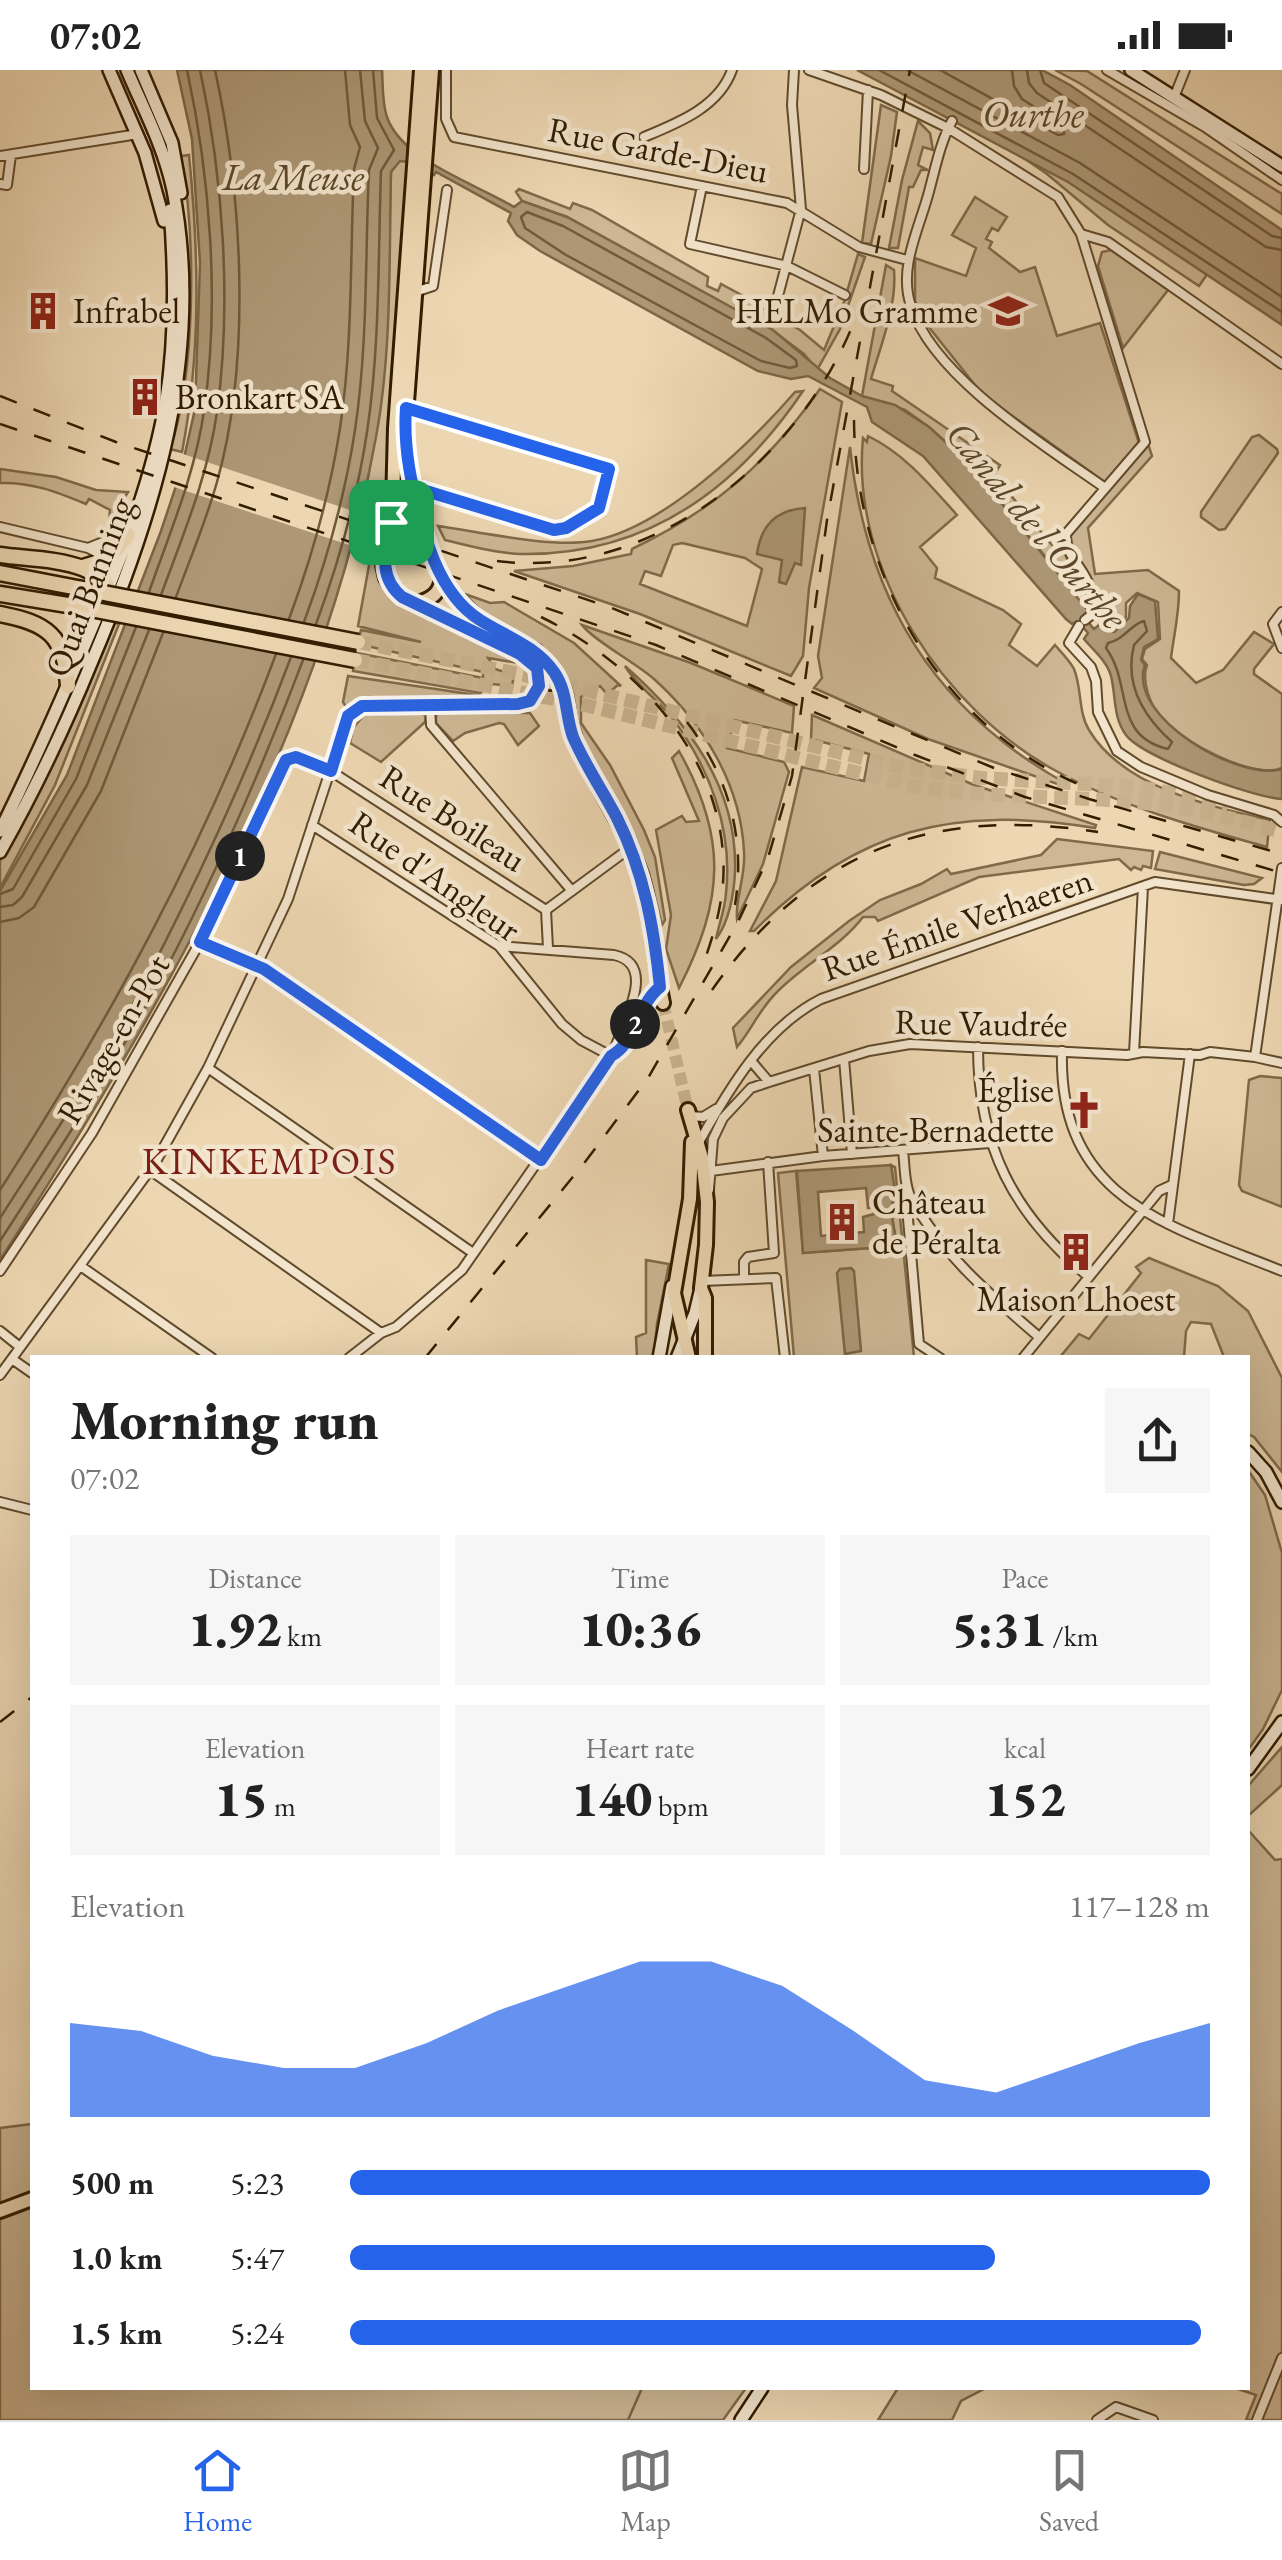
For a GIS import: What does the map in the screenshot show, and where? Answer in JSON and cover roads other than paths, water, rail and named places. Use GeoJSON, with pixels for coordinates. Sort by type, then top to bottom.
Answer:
{"type":"FeatureCollection","features":[{"type":"Feature","properties":{"kind":"highway"},"geometry":{"type":"LineString","coordinates":[[78,567],[112,565],[128,535]]}},
{"type":"Feature","properties":{"kind":"highway"},"geometry":{"type":"LineString","coordinates":[[0,555],[78,567],[97,574],[109,587],[114,610]]}},
{"type":"Feature","properties":{"kind":"highway"},"geometry":{"type":"LineString","coordinates":[[0,570],[83,590],[358,642]]}},
{"type":"Feature","properties":{"kind":"highway"},"geometry":{"type":"LineString","coordinates":[[0,594],[354,660]]}},
{"type":"Feature","properties":{"kind":"highway"},"geometry":{"type":"LineString","coordinates":[[0,614],[28,620],[48,630],[65,656],[68,686]]}},
{"type":"Feature","properties":{"kind":"main road"},"geometry":{"type":"LineString","coordinates":[[108,70],[138,134],[157,190],[174,274]]}},
{"type":"Feature","properties":{"kind":"main road"},"geometry":{"type":"LineString","coordinates":[[124,70],[162,146],[180,232]]}},
{"type":"Feature","properties":{"kind":"main road"},"geometry":{"type":"LineString","coordinates":[[124,70],[162,164],[170,209],[174,274],[172,355],[163,438]]}},
{"type":"Feature","properties":{"kind":"main road"},"geometry":{"type":"LineString","coordinates":[[141,70],[175,153],[181,196],[180,355],[163,438]]}},
{"type":"Feature","properties":{"kind":"main road"},"geometry":{"type":"LineString","coordinates":[[412,70],[420,151]]}},
{"type":"Feature","properties":{"kind":"main road"},"geometry":{"type":"LineString","coordinates":[[420,151],[421,70]]}},
{"type":"Feature","properties":{"kind":"main road"},"geometry":{"type":"LineString","coordinates":[[431,70],[395,428],[394,505],[383,564],[393,589],[520,654],[545,674],[568,716]]}},
{"type":"Feature","properties":{"kind":"main road"},"geometry":{"type":"LineString","coordinates":[[1131,70],[1282,166]]}},
{"type":"Feature","properties":{"kind":"main road"},"geometry":{"type":"LineString","coordinates":[[418,170],[406,450],[422,526],[442,574],[461,606],[527,646],[552,668],[564,691],[577,745],[641,874],[664,1002]]}},
{"type":"Feature","properties":{"kind":"main road","name":"Quai Banning"},"geometry":{"type":"LineString","coordinates":[[128,535],[163,438]]}},
{"type":"Feature","properties":{"kind":"main road","name":"Quai Banning"},"geometry":{"type":"LineString","coordinates":[[0,852],[64,727],[114,610],[141,538],[163,438]]}},
{"type":"Feature","properties":{"kind":"main road"},"geometry":{"type":"LineString","coordinates":[[391,522],[407,517],[422,526]]}},
{"type":"Feature","properties":{"kind":"main road","name":"Quai Banning"},"geometry":{"type":"LineString","coordinates":[[0,832],[68,686],[109,587],[112,565]]}},
{"type":"Feature","properties":{"kind":"main road"},"geometry":{"type":"LineString","coordinates":[[416,604],[432,599],[441,586],[442,574]]}},
{"type":"Feature","properties":{"kind":"main road"},"geometry":{"type":"LineString","coordinates":[[679,1355],[702,1285],[707,1202],[690,1118]]}},
{"type":"Feature","properties":{"kind":"main road"},"geometry":{"type":"LineString","coordinates":[[689,1355],[674,1303],[690,1199],[690,1118]]}},
{"type":"Feature","properties":{"kind":"main road"},"geometry":{"type":"LineString","coordinates":[[676,1278],[688,1293],[702,1285]]}},
{"type":"Feature","properties":{"kind":"main road"},"geometry":{"type":"LineString","coordinates":[[660,1355],[670,1290],[676,1278]]}},
{"type":"Feature","properties":{"kind":"main road"},"geometry":{"type":"LineString","coordinates":[[702,1285],[705,1355]]}},
{"type":"Feature","properties":{"kind":"main road"},"geometry":{"type":"LineString","coordinates":[[1250,1455],[1282,1502]]}},
{"type":"Feature","properties":{"kind":"main road"},"geometry":{"type":"LineString","coordinates":[[1250,1766],[1282,1722]]}},
{"type":"Feature","properties":{"kind":"main road"},"geometry":{"type":"LineString","coordinates":[[0,2211],[30,2200]]}},
{"type":"Feature","properties":{"kind":"main road"},"geometry":{"type":"LineString","coordinates":[[741,2420],[761,2390]]}},
{"type":"Feature","properties":{"kind":"street","name":"Rue Garde-Dieu"},"geometry":{"type":"LineString","coordinates":[[446,70],[446,118],[454,137],[786,203],[858,247],[908,260]]}},
{"type":"Feature","properties":{"kind":"street"},"geometry":{"type":"LineString","coordinates":[[644,136],[688,116],[716,97],[732,70]]}},
{"type":"Feature","properties":{"kind":"street"},"geometry":{"type":"LineString","coordinates":[[774,311],[801,210],[792,105],[794,70]]}},
{"type":"Feature","properties":{"kind":"street"},"geometry":{"type":"LineString","coordinates":[[808,70],[950,124],[1058,197],[1081,234],[1145,442],[1066,534],[1066,545],[1090,586],[1095,612],[1069,643],[1091,667],[1098,712],[1118,750],[1140,767],[1208,795],[1274,814],[1282,822]]}},
{"type":"Feature","properties":{"kind":"street"},"geometry":{"type":"LineString","coordinates":[[1107,70],[1205,127],[1282,180]]}},
{"type":"Feature","properties":{"kind":"street"},"geometry":{"type":"LineString","coordinates":[[1175,95],[1185,70]]}},
{"type":"Feature","properties":{"kind":"street"},"geometry":{"type":"LineString","coordinates":[[864,169],[868,90]]}},
{"type":"Feature","properties":{"kind":"street"},"geometry":{"type":"LineString","coordinates":[[950,124],[908,260],[910,305],[931,342],[968,385],[1005,418],[1106,488]]}},
{"type":"Feature","properties":{"kind":"street"},"geometry":{"type":"LineString","coordinates":[[0,156],[138,134]]}},
{"type":"Feature","properties":{"kind":"street"},"geometry":{"type":"LineString","coordinates":[[0,184],[7,184],[11,155]]}},
{"type":"Feature","properties":{"kind":"street"},"geometry":{"type":"LineString","coordinates":[[702,186],[690,244],[787,266],[845,295]]}},
{"type":"Feature","properties":{"kind":"street"},"geometry":{"type":"LineString","coordinates":[[414,292],[434,286],[447,190]]}},
{"type":"Feature","properties":{"kind":"street"},"geometry":{"type":"LineString","coordinates":[[1081,234],[1108,242],[1282,364]]}},
{"type":"Feature","properties":{"kind":"street"},"geometry":{"type":"LineString","coordinates":[[406,408],[609,469],[599,508],[566,528],[554,530],[413,487]]}},
{"type":"Feature","properties":{"kind":"street"},"geometry":{"type":"LineString","coordinates":[[88,548],[108,540],[135,513]]}},
{"type":"Feature","properties":{"kind":"street"},"geometry":{"type":"LineString","coordinates":[[0,527],[88,548],[112,565]]}},
{"type":"Feature","properties":{"kind":"street"},"geometry":{"type":"LineString","coordinates":[[1282,612],[1272,624],[1282,648]]}},
{"type":"Feature","properties":{"kind":"street"},"geometry":{"type":"LineString","coordinates":[[0,1375],[150,1170],[208,1068],[288,899],[348,716],[362,706],[530,701],[539,686],[537,668]]}},
{"type":"Feature","properties":{"kind":"street"},"geometry":{"type":"LineString","coordinates":[[430,706],[431,726],[572,891]]}},
{"type":"Feature","properties":{"kind":"street","name":"Rivage-en-Pot"},"geometry":{"type":"LineString","coordinates":[[0,1271],[92,1133],[200,942],[286,760],[296,757],[331,771]]}},
{"type":"Feature","properties":{"kind":"street","name":"Rue Boileau"},"geometry":{"type":"LineString","coordinates":[[331,771],[546,910]]}},
{"type":"Feature","properties":{"kind":"street","name":"Rue d'Angleur"},"geometry":{"type":"LineString","coordinates":[[312,825],[500,946],[562,1024],[581,1040],[612,1056]]}},
{"type":"Feature","properties":{"kind":"street"},"geometry":{"type":"LineString","coordinates":[[548,948],[546,910],[630,848]]}},
{"type":"Feature","properties":{"kind":"street"},"geometry":{"type":"LineString","coordinates":[[1255,1056],[1282,868]]}},
{"type":"Feature","properties":{"kind":"street","name":"Rue Émile Verhaeren"},"geometry":{"type":"LineString","coordinates":[[692,1160],[719,1106],[740,1075],[796,1014],[821,999],[1161,882],[1280,899]]}},
{"type":"Feature","properties":{"kind":"street"},"geometry":{"type":"LineString","coordinates":[[1134,1053],[1143,888]]}},
{"type":"Feature","properties":{"kind":"street"},"geometry":{"type":"LineString","coordinates":[[200,942],[259,966],[541,1160]]}},
{"type":"Feature","properties":{"kind":"street"},"geometry":{"type":"LineString","coordinates":[[353,1355],[381,1333],[396,1327],[462,1270],[612,1056],[638,987],[633,966],[622,956],[500,946]]}},
{"type":"Feature","properties":{"kind":"street"},"geometry":{"type":"LineString","coordinates":[[612,1056],[622,1050],[651,994],[660,987]]}},
{"type":"Feature","properties":{"kind":"street","name":"Rue Vaudrée"},"geometry":{"type":"LineString","coordinates":[[751,1088],[895,1046],[1210,1052],[1282,1063]]}},
{"type":"Feature","properties":{"kind":"street"},"geometry":{"type":"LineString","coordinates":[[978,1047],[980,1104],[990,1143],[1010,1188],[1053,1245],[1088,1277]]}},
{"type":"Feature","properties":{"kind":"street"},"geometry":{"type":"LineString","coordinates":[[1062,1051],[1061,1080],[1075,1134],[1107,1184],[1142,1213],[1282,1271]]}},
{"type":"Feature","properties":{"kind":"street"},"geometry":{"type":"LineString","coordinates":[[1168,1224],[1190,1054]]}},
{"type":"Feature","properties":{"kind":"street"},"geometry":{"type":"LineString","coordinates":[[844,1059],[852,1154]]}},
{"type":"Feature","properties":{"kind":"street"},"geometry":{"type":"LineString","coordinates":[[752,1062],[769,1082]]}},
{"type":"Feature","properties":{"kind":"street"},"geometry":{"type":"LineString","coordinates":[[208,1068],[473,1253]]}},
{"type":"Feature","properties":{"kind":"street"},"geometry":{"type":"LineString","coordinates":[[814,1069],[824,1156]]}},
{"type":"Feature","properties":{"kind":"street"},"geometry":{"type":"LineString","coordinates":[[707,1202],[715,1133],[735,1102],[751,1088],[740,1075]]}},
{"type":"Feature","properties":{"kind":"street"},"geometry":{"type":"LineString","coordinates":[[690,1118],[708,1115],[719,1106]]}},
{"type":"Feature","properties":{"kind":"street"},"geometry":{"type":"LineString","coordinates":[[711,1171],[824,1156],[990,1143]]}},
{"type":"Feature","properties":{"kind":"street"},"geometry":{"type":"LineString","coordinates":[[903,1151],[910,1197],[908,1219],[919,1344],[936,1355]]}},
{"type":"Feature","properties":{"kind":"street"},"geometry":{"type":"LineString","coordinates":[[744,1279],[748,1256],[774,1253],[768,1162]]}},
{"type":"Feature","properties":{"kind":"street"},"geometry":{"type":"LineString","coordinates":[[150,1170],[381,1333]]}},
{"type":"Feature","properties":{"kind":"street"},"geometry":{"type":"LineString","coordinates":[[1024,1355],[1159,1191],[1172,1185]]}},
{"type":"Feature","properties":{"kind":"street"},"geometry":{"type":"LineString","coordinates":[[910,1197],[963,1269],[1039,1337]]}},
{"type":"Feature","properties":{"kind":"street"},"geometry":{"type":"LineString","coordinates":[[82,1267],[208,1355]]}},
{"type":"Feature","properties":{"kind":"street"},"geometry":{"type":"LineString","coordinates":[[702,1285],[776,1278],[785,1355]]}},
{"type":"Feature","properties":{"kind":"street"},"geometry":{"type":"LineString","coordinates":[[0,1331],[20,1347]]}},
{"type":"Feature","properties":{"kind":"street"},"geometry":{"type":"LineString","coordinates":[[12,1359],[30,1372]]}},
{"type":"Feature","properties":{"kind":"street"},"geometry":{"type":"LineString","coordinates":[[0,1502],[30,1510]]}},
{"type":"Feature","properties":{"kind":"street"},"geometry":{"type":"LineString","coordinates":[[1257,2420],[1282,2358]]}},
{"type":"Feature","properties":{"kind":"street"},"geometry":{"type":"LineString","coordinates":[[1097,2420],[1116,2408],[1153,2420]]}},
{"type":"Feature","properties":{"kind":"water","name":"La Meuse"},"geometry":{"type":"Polygon","coordinates":[[[177,70],[382,70],[387,117],[395,133],[424,159],[514,207],[522,201],[567,217],[773,330],[830,378],[862,396],[895,405],[929,427],[970,464],[1088,611],[1083,616],[1094,629],[1099,625],[1114,632],[1129,618],[1130,606],[1138,594],[1155,601],[1158,639],[1144,647],[1141,660],[1145,665],[1144,685],[1152,705],[1169,724],[1215,756],[1240,766],[1282,769],[1282,799],[1200,775],[1153,754],[1126,735],[1117,714],[1109,671],[1084,639],[1088,633],[1077,621],[1072,624],[1066,619],[923,456],[872,422],[867,407],[808,376],[791,379],[758,371],[540,251],[517,235],[508,221],[511,213],[436,172],[434,175],[400,161],[391,172],[387,338],[376,437],[351,547],[317,656],[276,762],[175,968],[0,1260],[0,891],[67,775],[161,531],[181,471],[195,409],[200,263],[192,139],[177,70]]]}},
{"type":"Feature","properties":{"kind":"water","name":"Ourthe"},"geometry":{"type":"Polygon","coordinates":[[[857,70],[1042,70],[1070,85],[1282,230],[1282,325],[1068,182],[857,70]]]}},
{"type":"Feature","properties":{"kind":"water"},"geometry":{"type":"Polygon","coordinates":[[[805,508],[801,565],[795,563],[786,584],[779,582],[782,560],[757,554],[762,535],[778,516],[805,508]]]}},
{"type":"Feature","properties":{"kind":"water"},"geometry":{"type":"Polygon","coordinates":[[[891,1165],[895,1191],[891,1211],[897,1246],[803,1253],[797,1171],[891,1165]],[[866,1188],[818,1192],[821,1236],[864,1232],[863,1217],[874,1214],[873,1208],[868,1208],[866,1188]]]}},
{"type":"Feature","properties":{"kind":"water"},"geometry":{"type":"Polygon","coordinates":[[[851,1268],[861,1351],[845,1354],[837,1273],[851,1268]]]}},
{"type":"Feature","properties":{"kind":"waterway"},"geometry":{"type":"LineString","coordinates":[[628,2420],[641,2390]]}},
{"type":"Feature","properties":{"kind":"tunnel"},"geometry":{"type":"LineString","coordinates":[[358,642],[524,675],[899,767],[981,778],[1139,787],[1228,804]]}},
{"type":"Feature","properties":{"kind":"tunnel"},"geometry":{"type":"LineString","coordinates":[[355,660],[585,705],[915,787],[1154,804],[1282,832]]}},
{"type":"Feature","properties":{"kind":"tunnel"},"geometry":{"type":"LineString","coordinates":[[663,1003],[688,1110]]}},
{"type":"Feature","properties":{"kind":"railway"},"geometry":{"type":"LineString","coordinates":[[427,1355],[585,1162],[648,1078],[738,922],[768,858],[792,776],[827,520],[910,70]]}},
{"type":"Feature","properties":{"kind":"railway"},"geometry":{"type":"LineString","coordinates":[[497,561],[555,562],[612,551],[665,530],[715,499],[760,461],[799,417],[832,368],[856,317]]}},
{"type":"Feature","properties":{"kind":"railway"},"geometry":{"type":"LineString","coordinates":[[0,396],[116,442],[612,608],[994,768],[1282,854]]}},
{"type":"Feature","properties":{"kind":"railway"},"geometry":{"type":"LineString","coordinates":[[854,420],[858,477],[869,532],[888,586],[913,636],[945,682],[984,723],[1029,758],[1080,785]]}},
{"type":"Feature","properties":{"kind":"railway"},"geometry":{"type":"LineString","coordinates":[[0,424],[656,645],[915,755],[1025,797],[1282,873]]}},
{"type":"Feature","properties":{"kind":"railway"},"geometry":{"type":"LineString","coordinates":[[541,617],[607,658],[637,684],[686,744],[704,779],[717,815],[724,867],[720,907],[705,959]]}},
{"type":"Feature","properties":{"kind":"railway"},"geometry":{"type":"LineString","coordinates":[[687,722],[713,764],[730,808],[738,855],[735,905]]}},
{"type":"Feature","properties":{"kind":"railway"},"geometry":{"type":"LineString","coordinates":[[712,990],[750,942],[791,903],[834,872],[880,849],[929,834],[982,826],[1098,832]]}},
{"type":"Feature","properties":{"kind":"railway"},"geometry":{"type":"LineString","coordinates":[[0,1722],[30,1699]]}},
{"type":"Feature","properties":{"kind":"place","name":"Infrabel"},"geometry":{"type":"Point","coordinates":[43,311]}},
{"type":"Feature","properties":{"kind":"place","name":"HELMo Gramme"},"geometry":{"type":"Point","coordinates":[1008,311]}},
{"type":"Feature","properties":{"kind":"place","name":"Bronkart SA"},"geometry":{"type":"Point","coordinates":[145,397]}},
{"type":"Feature","properties":{"kind":"place","name":"Église Sainte-Bernadette"},"geometry":{"type":"Point","coordinates":[1084,1110]}},
{"type":"Feature","properties":{"kind":"place","name":"Château de Péralta"},"geometry":{"type":"Point","coordinates":[842,1222]}},
{"type":"Feature","properties":{"kind":"place","name":"Maison Lhoest"},"geometry":{"type":"Point","coordinates":[1076,1252]}},
{"type":"Feature","properties":{"kind":"district","name":"KINKEMPOIS"},"geometry":{"type":"Point","coordinates":[270,1161]}},
{"type":"Feature","properties":{"kind":"water label","name":"Canal de l'Ourthe"},"geometry":{"type":"Point","coordinates":[1037,525]}}]}
